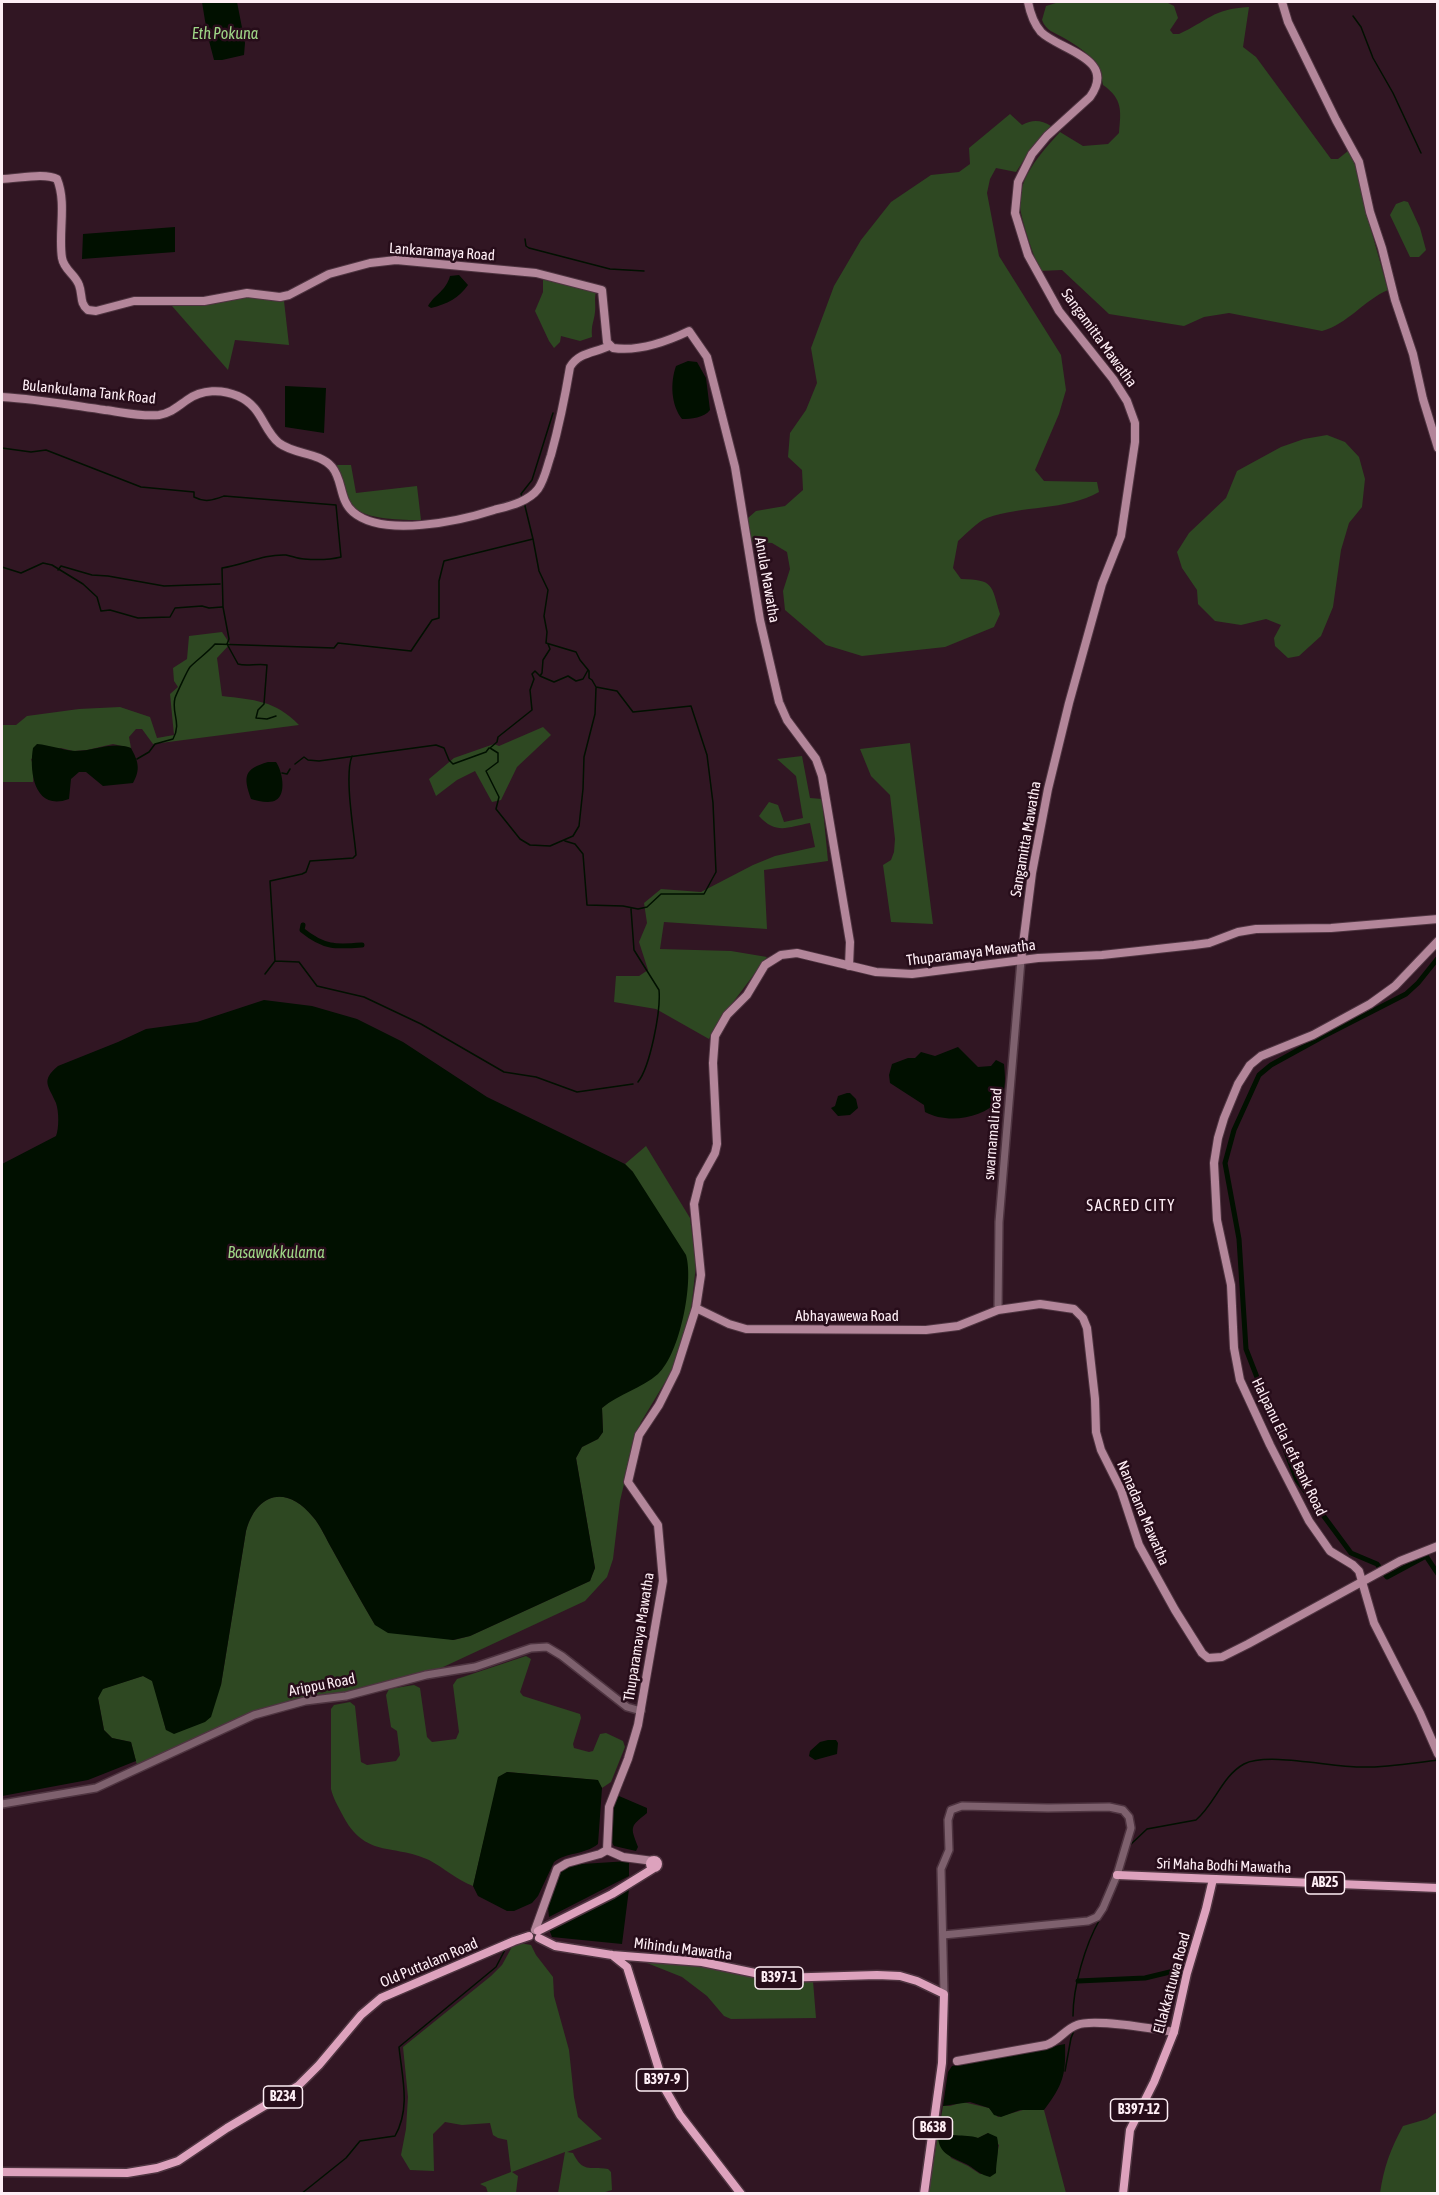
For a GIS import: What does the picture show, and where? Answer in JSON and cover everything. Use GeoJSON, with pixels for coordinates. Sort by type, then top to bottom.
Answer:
{"type":"FeatureCollection","features":[{"type":"Feature","properties":{"kind":"main road","name":"Sangamitta Mawatha"},"geometry":{"type":"LineString","coordinates":[[1021,960],[1032,873],[1055,760],[1102,584],[1122,531],[1135,437],[1133,418],[1127,401],[1113,379],[1059,311],[1034,267],[1017,224],[1016,194],[1023,170],[1032,154],[1047,136],[1090,96],[1095,89],[1096,80],[1094,69],[1088,60],[1040,31],[1031,14],[1028,2]]}},
{"type":"Feature","properties":{"kind":"main road"},"geometry":{"type":"LineString","coordinates":[[1282,2],[1288,22],[1361,167],[1370,212],[1413,354],[1437,448]]}},
{"type":"Feature","properties":{"kind":"main road","name":"Lankaramaya Road"},"geometry":{"type":"LineString","coordinates":[[2,179],[43,176],[53,176],[57,179],[61,203],[63,261],[78,282],[81,303],[88,310],[96,311],[134,301],[204,301],[247,293],[280,297],[289,295],[329,274],[396,260],[536,273],[602,290],[609,346]]}},
{"type":"Feature","properties":{"kind":"main road","name":"Anula Mawatha"},"geometry":{"type":"LineString","coordinates":[[609,346],[619,349],[646,346],[689,331],[707,357],[735,467],[760,620],[777,694],[787,720],[815,757],[822,776],[850,942],[849,966]]}},
{"type":"Feature","properties":{"kind":"main road","name":"Bulankulama Tank Road"},"geometry":{"type":"LineString","coordinates":[[2,397],[39,399],[153,415],[172,411],[189,398],[201,393],[223,392],[238,396],[255,407],[278,442],[289,449],[320,458],[331,465],[337,475],[344,499],[357,515],[369,520],[405,525],[433,524],[470,517],[524,500],[540,485],[559,426],[572,363],[583,355],[609,346]]}},
{"type":"Feature","properties":{"kind":"main road","name":"Thuparamaya Mawatha"},"geometry":{"type":"LineString","coordinates":[[607,1850],[609,1807],[628,1759],[641,1711],[663,1588],[663,1559],[656,1521],[628,1482],[639,1435],[659,1405],[676,1371],[696,1308],[700,1275],[694,1204],[700,1180],[717,1144],[713,1054],[718,1031],[727,1015],[750,991],[765,966],[776,957],[797,953],[876,972],[902,975],[1021,960],[1102,955],[1194,945],[1209,943],[1238,932],[1256,929],[1321,928],[1437,919]]}},
{"type":"Feature","properties":{"kind":"main road","name":"Halpanu Ela Left Bank Road"},"geometry":{"type":"LineString","coordinates":[[1437,941],[1395,986],[1370,1004],[1331,1026],[1267,1054],[1250,1065],[1238,1084],[1224,1118],[1214,1162],[1217,1220],[1232,1285],[1234,1348],[1240,1380],[1309,1521],[1330,1551],[1356,1568],[1366,1580],[1367,1603],[1374,1623],[1420,1713],[1437,1754]]}},
{"type":"Feature","properties":{"kind":"main road","name":"Nanadana Mawatha"},"geometry":{"type":"LineString","coordinates":[[998,1310],[1029,1304],[1050,1304],[1074,1309],[1083,1318],[1087,1328],[1094,1386],[1096,1432],[1101,1450],[1121,1490],[1139,1545],[1175,1610],[1205,1656],[1216,1659],[1239,1649],[1385,1569],[1437,1546]]}},
{"type":"Feature","properties":{"kind":"main road","name":"Abhayawewa Road"},"geometry":{"type":"LineString","coordinates":[[696,1308],[734,1326],[768,1330],[938,1329],[966,1324],[998,1310]]}},
{"type":"Feature","properties":{"kind":"main road"},"geometry":{"type":"LineString","coordinates":[[535,1934],[557,1869],[567,1863],[607,1850],[651,1865]]}},
{"type":"Feature","properties":{"kind":"main road","name":"Old Puttalam Road"},"geometry":{"type":"LineString","coordinates":[[2,2172],[118,2174],[171,2164],[298,2086],[320,2065],[361,2015],[381,1998],[535,1934],[612,1894],[651,1865]]}},
{"type":"Feature","properties":{"kind":"main road","name":"Sri Maha Bodhi Mawatha"},"geometry":{"type":"LineString","coordinates":[[1117,1875],[1437,1888]]}},
{"type":"Feature","properties":{"kind":"main road","name":"Ellakkattuwa Road"},"geometry":{"type":"LineString","coordinates":[[1123,2193],[1130,2130],[1154,2082],[1174,2032],[1187,1973],[1213,1879]]}},
{"type":"Feature","properties":{"kind":"main road","name":"Mihindu Mawatha"},"geometry":{"type":"LineString","coordinates":[[535,1934],[555,1946],[612,1955],[702,1962],[779,1978],[891,1975],[917,1981],[944,1994]]}},
{"type":"Feature","properties":{"kind":"main road","name":"B397-9"},"geometry":{"type":"LineString","coordinates":[[612,1955],[627,1967],[661,2078],[670,2099],[741,2193]]}},
{"type":"Feature","properties":{"kind":"main road","name":"B638"},"geometry":{"type":"LineString","coordinates":[[924,2193],[942,2063],[944,1994]]}},
{"type":"Feature","properties":{"kind":"main road"},"geometry":{"type":"LineString","coordinates":[[957,2061],[1046,2045],[1059,2039],[1074,2026],[1092,2023],[1174,2032]]}},
{"type":"Feature","properties":{"kind":"street","name":"swarnamali road"},"geometry":{"type":"LineString","coordinates":[[998,1310],[999,1222],[1021,960]]}},
{"type":"Feature","properties":{"kind":"street","name":"Arippu Road"},"geometry":{"type":"LineString","coordinates":[[2,1804],[96,1788],[254,1715],[305,1701],[346,1696],[426,1675],[475,1667],[531,1648],[547,1647],[627,1707],[641,1711]]}},
{"type":"Feature","properties":{"kind":"street"},"geometry":{"type":"LineString","coordinates":[[957,1806],[1118,1807],[1129,1817],[1131,1828],[1117,1875],[1103,1908],[1093,1920],[943,1932],[941,1869],[949,1850],[948,1816],[957,1806]]}},
{"type":"Feature","properties":{"kind":"street","name":"B638"},"geometry":{"type":"LineString","coordinates":[[943,1932],[944,1994]]}},
{"type":"Feature","properties":{"kind":"green space"},"geometry":{"type":"Polygon","coordinates":[[[1059,2],[1166,2],[1174,6],[1178,18],[1170,30],[1173,34],[1179,34],[1218,13],[1249,7],[1243,47],[1256,57],[1331,159],[1338,159],[1348,151],[1355,161],[1366,212],[1388,290],[1379,294],[1340,323],[1322,331],[1229,313],[1204,317],[1184,326],[1109,314],[1062,270],[1039,271],[1021,213],[1020,201],[1021,190],[1031,168],[1060,132],[1083,146],[1108,144],[1119,133],[1120,125],[1117,101],[1110,90],[1103,85],[1094,62],[1078,47],[1046,27],[1042,20],[1046,6],[1059,2]]]}},
{"type":"Feature","properties":{"kind":"green space"},"geometry":{"type":"Polygon","coordinates":[[[1010,114],[1022,125],[1037,121],[1051,126],[1031,149],[1016,172],[996,168],[990,179],[987,193],[999,256],[1061,355],[1066,390],[1059,414],[1035,470],[1044,481],[1097,482],[1099,492],[1072,502],[987,518],[958,541],[953,568],[961,579],[980,581],[990,586],[1000,614],[994,627],[945,647],[862,656],[826,645],[785,610],[783,591],[790,569],[787,552],[772,543],[750,541],[748,518],[756,511],[785,506],[803,490],[802,470],[788,457],[790,433],[806,410],[817,383],[811,348],[834,286],[861,240],[891,202],[931,175],[959,172],[970,164],[969,148],[1010,114]]]}},
{"type":"Feature","properties":{"kind":"green space"},"geometry":{"type":"Polygon","coordinates":[[[1408,202],[1420,228],[1426,250],[1419,257],[1410,257],[1390,215],[1396,204],[1408,202]]]}},
{"type":"Feature","properties":{"kind":"green space"},"geometry":{"type":"Polygon","coordinates":[[[543,278],[596,292],[592,337],[580,341],[561,336],[560,342],[554,348],[535,311],[543,292],[543,278]]]}},
{"type":"Feature","properties":{"kind":"green space"},"geometry":{"type":"Polygon","coordinates":[[[254,295],[284,301],[289,345],[235,340],[228,370],[172,306],[203,304],[254,295]]]}},
{"type":"Feature","properties":{"kind":"green space"},"geometry":{"type":"Polygon","coordinates":[[[1327,435],[1345,442],[1359,457],[1365,479],[1362,507],[1349,523],[1341,550],[1333,607],[1321,636],[1299,656],[1288,658],[1275,646],[1274,638],[1281,625],[1266,619],[1241,625],[1215,621],[1198,604],[1197,590],[1182,568],[1177,552],[1189,533],[1226,498],[1237,471],[1281,447],[1304,439],[1327,435]]]}},
{"type":"Feature","properties":{"kind":"green space"},"geometry":{"type":"Polygon","coordinates":[[[337,465],[351,465],[356,493],[417,486],[421,520],[375,517],[358,511],[346,497],[337,465]]]}},
{"type":"Feature","properties":{"kind":"green space"},"geometry":{"type":"Polygon","coordinates":[[[222,632],[230,644],[217,658],[222,696],[254,700],[273,706],[299,725],[153,744],[142,729],[136,729],[129,737],[131,748],[113,744],[87,750],[73,751],[61,748],[31,759],[34,769],[33,782],[2,782],[2,725],[16,725],[27,716],[79,709],[120,707],[150,717],[157,738],[174,735],[170,694],[178,687],[174,681],[173,668],[187,659],[189,636],[222,632]]]}},
{"type":"Feature","properties":{"kind":"green space"},"geometry":{"type":"Polygon","coordinates":[[[543,727],[551,735],[517,767],[501,800],[492,802],[475,771],[457,780],[436,796],[429,779],[454,758],[494,744],[499,746],[543,727]]]}},
{"type":"Feature","properties":{"kind":"green space"},"geometry":{"type":"Polygon","coordinates":[[[910,743],[933,924],[891,922],[883,865],[891,860],[894,852],[895,839],[890,795],[871,776],[860,749],[910,743]]]}},
{"type":"Feature","properties":{"kind":"green space"},"geometry":{"type":"Polygon","coordinates":[[[802,756],[810,798],[822,799],[828,861],[764,870],[767,929],[664,922],[660,949],[731,951],[767,957],[716,1025],[709,1039],[656,1009],[614,1002],[616,976],[639,976],[648,970],[639,942],[647,923],[644,903],[661,889],[701,892],[775,856],[815,847],[810,823],[777,828],[759,816],[769,802],[778,805],[784,822],[803,818],[796,776],[777,759],[802,756]]]}},
{"type":"Feature","properties":{"kind":"green space"},"geometry":{"type":"Polygon","coordinates":[[[646,1146],[690,1218],[696,1265],[691,1311],[673,1369],[641,1422],[635,1438],[620,1501],[613,1559],[607,1577],[585,1601],[426,1675],[254,1715],[138,1769],[131,1742],[112,1738],[104,1730],[98,1698],[102,1689],[143,1676],[153,1681],[166,1730],[221,1685],[246,1531],[257,1508],[274,1497],[293,1500],[316,1521],[375,1625],[454,1640],[470,1636],[590,1581],[595,1568],[576,1458],[582,1447],[598,1439],[603,1432],[602,1408],[610,1401],[633,1172],[625,1164],[646,1146]]]}},
{"type":"Feature","properties":{"kind":"green space"},"geometry":{"type":"Polygon","coordinates":[[[526,1656],[531,1659],[520,1692],[523,1696],[580,1714],[574,1748],[593,1751],[600,1734],[606,1733],[623,1741],[625,1747],[611,1782],[602,1788],[597,1780],[507,1772],[499,1777],[473,1886],[461,1881],[429,1860],[380,1848],[360,1838],[342,1814],[331,1789],[331,1709],[334,1705],[350,1702],[355,1706],[361,1762],[367,1765],[396,1761],[400,1755],[397,1731],[391,1727],[386,1695],[389,1689],[414,1685],[420,1688],[427,1737],[432,1742],[456,1739],[459,1732],[453,1685],[457,1679],[526,1656]]]}},
{"type":"Feature","properties":{"kind":"green space"},"geometry":{"type":"Polygon","coordinates":[[[520,1943],[531,1945],[553,1977],[554,1996],[569,2050],[578,2117],[602,2139],[567,2152],[573,2153],[583,2166],[608,2169],[611,2172],[612,2190],[602,2193],[558,2193],[565,2152],[512,2172],[518,2176],[516,2193],[488,2193],[486,2187],[480,2184],[511,2172],[507,2140],[493,2135],[490,2123],[462,2125],[445,2122],[433,2134],[434,2171],[410,2170],[401,2155],[406,2129],[408,2097],[403,2047],[491,1976],[502,1965],[513,1945],[520,1943]]]}},
{"type":"Feature","properties":{"kind":"green space"},"geometry":{"type":"Polygon","coordinates":[[[632,1957],[697,1964],[773,1982],[813,1981],[816,2018],[731,2019],[724,2016],[707,1996],[682,1977],[632,1957]]]}},
{"type":"Feature","properties":{"kind":"green space"},"geometry":{"type":"Polygon","coordinates":[[[963,2102],[989,2108],[998,2117],[1023,2110],[1044,2110],[1066,2193],[928,2194],[943,2106],[963,2102]],[[988,2133],[978,2138],[942,2134],[951,2158],[980,2174],[996,2173],[999,2145],[988,2133]]]}},
{"type":"Feature","properties":{"kind":"green space"},"geometry":{"type":"Polygon","coordinates":[[[1437,2112],[1437,2193],[1380,2193],[1388,2159],[1403,2126],[1427,2119],[1437,2112]]]}},
{"type":"Feature","properties":{"kind":"water","name":"Eth Pokuna"},"geometry":{"type":"Polygon","coordinates":[[[202,2],[237,2],[245,43],[244,55],[214,60],[202,2]]]}},
{"type":"Feature","properties":{"kind":"water"},"geometry":{"type":"Polygon","coordinates":[[[175,227],[175,252],[82,259],[83,234],[175,227]]]}},
{"type":"Feature","properties":{"kind":"water"},"geometry":{"type":"Polygon","coordinates":[[[459,275],[468,285],[461,294],[442,305],[431,308],[428,306],[446,285],[450,276],[459,275]]]}},
{"type":"Feature","properties":{"kind":"water"},"geometry":{"type":"Polygon","coordinates":[[[688,361],[697,362],[706,378],[710,410],[701,416],[682,419],[674,401],[673,379],[676,366],[688,361]]]}},
{"type":"Feature","properties":{"kind":"water"},"geometry":{"type":"Polygon","coordinates":[[[285,386],[326,388],[324,433],[285,427],[285,386]]]}},
{"type":"Feature","properties":{"kind":"water"},"geometry":{"type":"Polygon","coordinates":[[[37,744],[75,751],[110,746],[131,748],[137,761],[137,773],[133,783],[103,786],[86,772],[79,772],[71,779],[69,799],[48,800],[41,795],[33,778],[33,748],[37,744]]]}},
{"type":"Feature","properties":{"kind":"water"},"geometry":{"type":"Polygon","coordinates":[[[268,762],[276,762],[278,766],[282,776],[281,793],[276,800],[271,802],[251,799],[247,784],[248,774],[254,768],[268,762]]]}},
{"type":"Feature","properties":{"kind":"water","name":"Basawakkulama"},"geometry":{"type":"Polygon","coordinates":[[[264,1000],[312,1006],[357,1019],[403,1042],[487,1097],[625,1164],[633,1172],[686,1255],[688,1282],[679,1335],[666,1364],[658,1374],[602,1408],[603,1432],[598,1439],[582,1447],[576,1458],[595,1568],[590,1581],[470,1636],[453,1640],[388,1633],[375,1625],[313,1517],[293,1500],[274,1497],[257,1508],[246,1531],[221,1685],[211,1717],[205,1722],[174,1734],[166,1730],[152,1681],[143,1676],[103,1689],[98,1698],[104,1730],[112,1738],[131,1742],[136,1761],[88,1780],[2,1796],[2,1164],[56,1136],[58,1111],[48,1080],[52,1071],[58,1066],[146,1029],[197,1022],[264,1000]]]}},
{"type":"Feature","properties":{"kind":"water"},"geometry":{"type":"Polygon","coordinates":[[[958,1047],[978,1067],[991,1066],[996,1060],[1004,1064],[1005,1083],[1002,1096],[983,1112],[964,1118],[934,1116],[925,1112],[924,1105],[890,1083],[889,1075],[892,1064],[915,1058],[921,1052],[935,1056],[958,1047]]]}},
{"type":"Feature","properties":{"kind":"water"},"geometry":{"type":"Polygon","coordinates":[[[847,1093],[856,1099],[858,1108],[850,1115],[838,1116],[831,1108],[835,1106],[838,1096],[847,1093]]]}},
{"type":"Feature","properties":{"kind":"water"},"geometry":{"type":"Polygon","coordinates":[[[836,1740],[838,1743],[837,1754],[815,1760],[809,1756],[810,1751],[820,1742],[836,1740]]]}},
{"type":"Feature","properties":{"kind":"water"},"geometry":{"type":"Polygon","coordinates":[[[507,1772],[598,1780],[602,1788],[598,1844],[593,1848],[554,1862],[538,1896],[532,1903],[514,1911],[507,1911],[478,1896],[473,1886],[498,1777],[507,1772]]]}},
{"type":"Feature","properties":{"kind":"water"},"geometry":{"type":"Polygon","coordinates":[[[619,1796],[647,1808],[647,1813],[633,1827],[638,1847],[636,1851],[614,1846],[611,1841],[614,1799],[619,1796]]]}},
{"type":"Feature","properties":{"kind":"water"},"geometry":{"type":"Polygon","coordinates":[[[629,1861],[629,1876],[549,1917],[548,1907],[558,1870],[566,1865],[629,1861]]]}},
{"type":"Feature","properties":{"kind":"water"},"geometry":{"type":"Polygon","coordinates":[[[629,1889],[622,1944],[552,1937],[549,1929],[629,1889]]]}},
{"type":"Feature","properties":{"kind":"water"},"geometry":{"type":"Polygon","coordinates":[[[1065,2044],[1062,2079],[1044,2110],[1020,2110],[1001,2117],[994,2115],[989,2108],[970,2102],[943,2106],[948,2072],[952,2066],[1065,2044]]]}},
{"type":"Feature","properties":{"kind":"water"},"geometry":{"type":"Polygon","coordinates":[[[988,2133],[997,2137],[998,2146],[996,2173],[990,2177],[947,2154],[941,2147],[938,2135],[978,2138],[988,2133]]]}},
{"type":"Feature","properties":{"kind":"waterway"},"geometry":{"type":"LineString","coordinates":[[1353,16],[1361,27],[1373,58],[1393,93],[1421,153]]}},
{"type":"Feature","properties":{"kind":"waterway"},"geometry":{"type":"LineString","coordinates":[[525,239],[526,246],[529,248],[610,269],[644,271]]}},
{"type":"Feature","properties":{"kind":"waterway"},"geometry":{"type":"LineString","coordinates":[[523,498],[521,494],[532,480],[553,413]]}},
{"type":"Feature","properties":{"kind":"waterway"},"geometry":{"type":"LineString","coordinates":[[2,448],[31,452],[46,450],[141,487],[194,492],[194,497],[202,500],[213,500],[224,496],[336,505],[341,557],[313,560],[278,555],[222,568],[223,607],[229,639],[227,644],[238,664],[267,665],[264,704],[258,710],[256,718],[267,719],[276,716]]}},
{"type":"Feature","properties":{"kind":"waterway"},"geometry":{"type":"LineString","coordinates":[[137,759],[149,752],[155,744],[173,739],[177,728],[174,708],[177,692],[190,667],[215,644],[334,648],[338,643],[411,651],[432,620],[439,618],[439,581],[444,561],[533,539],[524,502]]}},
{"type":"Feature","properties":{"kind":"waterway"},"geometry":{"type":"LineString","coordinates":[[533,539],[539,571],[548,590],[544,616],[547,632],[546,643],[576,652],[589,671],[589,678],[596,687],[617,691],[633,712],[691,706],[707,755],[713,803],[716,872],[704,894],[661,894],[647,907],[638,909],[623,906],[587,905],[583,854],[575,844],[565,841]]}},
{"type":"Feature","properties":{"kind":"waterway"},"geometry":{"type":"LineString","coordinates":[[2,567],[21,573],[43,563],[52,565],[83,584],[97,597],[101,611],[110,610],[138,618],[170,617],[175,608],[222,607]]}},
{"type":"Feature","properties":{"kind":"waterway"},"geometry":{"type":"LineString","coordinates":[[58,570],[61,566],[92,575],[164,586],[220,584]]}},
{"type":"Feature","properties":{"kind":"waterway"},"geometry":{"type":"LineString","coordinates":[[540,676],[543,660],[550,649],[548,644]]}},
{"type":"Feature","properties":{"kind":"waterway"},"geometry":{"type":"LineString","coordinates":[[588,670],[583,679],[576,681],[568,676],[554,682],[540,676],[535,671],[532,674],[534,679],[530,690],[532,710],[498,737],[497,742],[490,748],[498,753],[498,762],[486,771],[499,797],[496,809],[520,839],[530,845],[550,846],[573,836],[579,826],[584,757],[595,714],[596,688]]}},
{"type":"Feature","properties":{"kind":"waterway"},"geometry":{"type":"LineString","coordinates":[[295,764],[304,757],[308,760],[319,761],[436,745],[444,748],[453,764],[486,752],[489,748]]}},
{"type":"Feature","properties":{"kind":"waterway"},"geometry":{"type":"LineString","coordinates":[[265,974],[275,961],[270,881],[302,874],[306,872],[310,861],[353,858],[356,855],[349,790],[352,756]]}},
{"type":"Feature","properties":{"kind":"waterway"},"geometry":{"type":"LineString","coordinates":[[282,773],[287,774],[290,769]]}},
{"type":"Feature","properties":{"kind":"waterway"},"geometry":{"type":"LineString","coordinates":[[631,909],[634,950],[659,990],[654,1038],[647,1064],[638,1082]]}},
{"type":"Feature","properties":{"kind":"waterway"},"geometry":{"type":"LineString","coordinates":[[303,925],[302,930],[324,943],[337,946],[362,945]]}},
{"type":"Feature","properties":{"kind":"waterway"},"geometry":{"type":"LineString","coordinates":[[1438,958],[1406,994],[1271,1065],[1259,1075],[1234,1130],[1225,1163],[1239,1239],[1246,1349],[1297,1480],[1351,1553],[1377,1564],[1387,1577],[1426,1556],[1438,1574]]}},
{"type":"Feature","properties":{"kind":"waterway"},"geometry":{"type":"LineString","coordinates":[[275,961],[299,962],[317,986],[364,997],[421,1024],[504,1072],[536,1077],[577,1092],[633,1084]]}},
{"type":"Feature","properties":{"kind":"waterway"},"geometry":{"type":"LineString","coordinates":[[1129,1846],[1147,1829],[1196,1820],[1236,1769],[1254,1761],[1268,1759],[1369,1767],[1438,1760]]}},
{"type":"Feature","properties":{"kind":"waterway"},"geometry":{"type":"LineString","coordinates":[[1122,1872],[1128,1850]]}},
{"type":"Feature","properties":{"kind":"waterway"},"geometry":{"type":"LineString","coordinates":[[1108,1905],[1120,1879]]}},
{"type":"Feature","properties":{"kind":"waterway"},"geometry":{"type":"LineString","coordinates":[[1073,2016],[1075,1992],[1081,1966],[1089,1941],[1100,1919]]}},
{"type":"Feature","properties":{"kind":"waterway"},"geometry":{"type":"LineString","coordinates":[[301,2194],[346,2158],[360,2141],[395,2136],[400,2125],[404,2103],[399,2047],[496,1967],[506,1948]]}},
{"type":"Feature","properties":{"kind":"waterway"},"geometry":{"type":"LineString","coordinates":[[1078,1981],[1145,1978],[1174,1971],[1180,1973]]}},
{"type":"Feature","properties":{"kind":"waterway"},"geometry":{"type":"LineString","coordinates":[[1065,2071],[1074,2031]]}},
{"type":"Feature","properties":{"kind":"district","name":"SACRED CITY"},"geometry":{"type":"Point","coordinates":[1131,1206]}}]}
